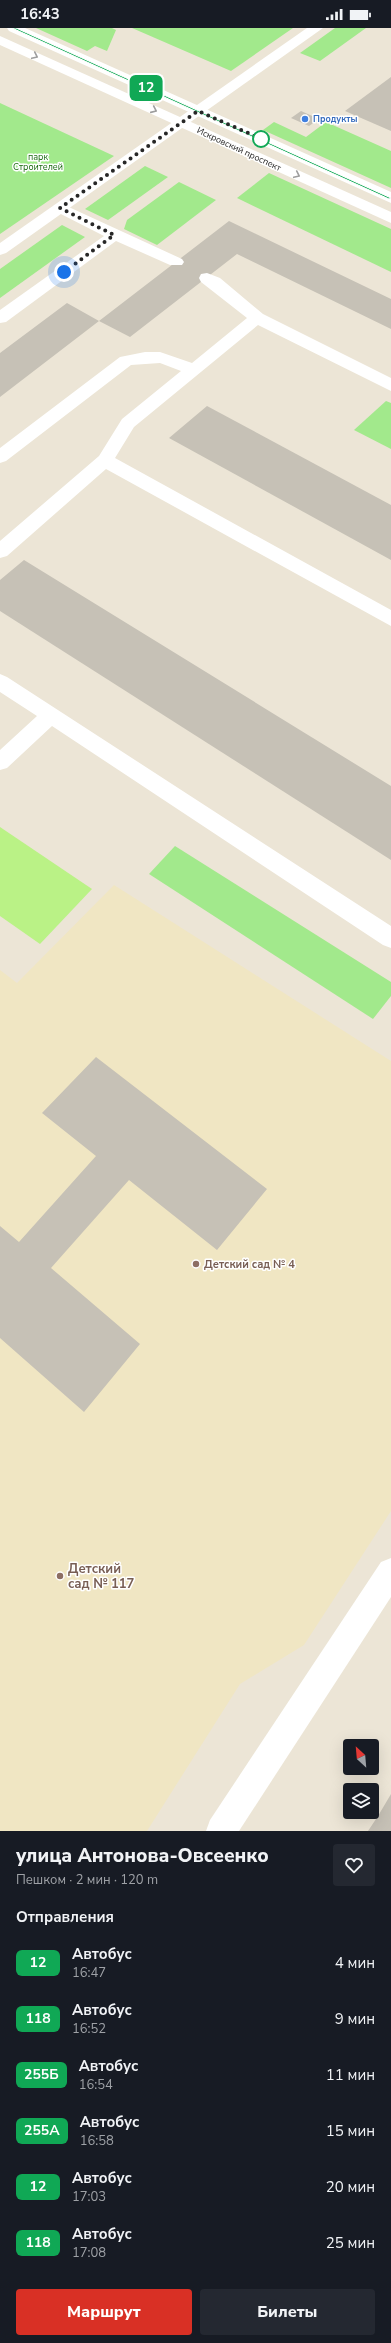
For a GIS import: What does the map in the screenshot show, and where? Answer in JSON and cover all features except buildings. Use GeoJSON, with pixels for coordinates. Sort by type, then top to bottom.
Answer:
{"type":"FeatureCollection","features":[{"type":"Feature","properties":{"kind":"street","name":"Искровский проспект"},"geometry":{"type":"LineString","coordinates":[[14,28],[391,198]]}},
{"type":"Feature","properties":{"kind":"street"},"geometry":{"type":"LineString","coordinates":[[0,250],[316,28]]}},
{"type":"Feature","properties":{"kind":"street","name":"Искровский проспект"},"geometry":{"type":"LineString","coordinates":[[0,40],[391,218]]}},
{"type":"Feature","properties":{"kind":"street"},"geometry":{"type":"LineString","coordinates":[[60,208],[114,235],[176,262]]}},
{"type":"Feature","properties":{"kind":"street"},"geometry":{"type":"LineString","coordinates":[[0,318],[114,235]]}},
{"type":"Feature","properties":{"kind":"street"},"geometry":{"type":"LineString","coordinates":[[206,278],[257,318],[391,386]]}},
{"type":"Feature","properties":{"kind":"street"},"geometry":{"type":"LineString","coordinates":[[0,551],[105,460],[128,422],[257,318]]}},
{"type":"Feature","properties":{"kind":"street"},"geometry":{"type":"LineString","coordinates":[[0,457],[126,361],[149,356],[170,359],[192,370]]}},
{"type":"Feature","properties":{"kind":"street"},"geometry":{"type":"LineString","coordinates":[[105,460],[391,619]]}},
{"type":"Feature","properties":{"kind":"street"},"geometry":{"type":"LineString","coordinates":[[0,682],[391,938]]}},
{"type":"Feature","properties":{"kind":"street"},"geometry":{"type":"LineString","coordinates":[[0,762],[50,716]]}},
{"type":"Feature","properties":{"kind":"street"},"geometry":{"type":"LineString","coordinates":[[221,1831],[391,1572]]}},
{"type":"Feature","properties":{"kind":"shaded area","name":"Детский сад № 4"},"geometry":{"type":"Polygon","coordinates":[[[114,885],[391,1061],[391,1511],[304,1645],[240,1684],[147,1831],[0,1831],[0,970],[17,983],[114,885]]]}},
{"type":"Feature","properties":{"kind":"green space"},"geometry":{"type":"Polygon","coordinates":[[[36,28],[112,28],[116,30],[107,51],[95,46],[87,51],[36,28]]]}},
{"type":"Feature","properties":{"kind":"green space"},"geometry":{"type":"Polygon","coordinates":[[[132,28],[293,28],[231,71],[132,28]]]}},
{"type":"Feature","properties":{"kind":"green space"},"geometry":{"type":"Polygon","coordinates":[[[335,28],[366,28],[320,61],[300,53],[335,28]]]}},
{"type":"Feature","properties":{"kind":"green space","name":"парк Строителей"},"geometry":{"type":"Polygon","coordinates":[[[0,103],[114,156],[0,234],[0,103]]]}},
{"type":"Feature","properties":{"kind":"green space"},"geometry":{"type":"Polygon","coordinates":[[[274,122],[306,137],[326,122],[391,151],[391,188],[263,130],[274,122]]]}},
{"type":"Feature","properties":{"kind":"green space"},"geometry":{"type":"Polygon","coordinates":[[[145,166],[168,177],[108,220],[85,209],[145,166]]]}},
{"type":"Feature","properties":{"kind":"green space"},"geometry":{"type":"Polygon","coordinates":[[[269,173],[391,229],[391,272],[237,198],[269,173]]]}},
{"type":"Feature","properties":{"kind":"green space"},"geometry":{"type":"Polygon","coordinates":[[[179,182],[216,200],[157,245],[124,229],[127,220],[179,182]]]}},
{"type":"Feature","properties":{"kind":"green space"},"geometry":{"type":"Polygon","coordinates":[[[62,225],[85,237],[0,298],[0,269],[62,225]]]}},
{"type":"Feature","properties":{"kind":"green space"},"geometry":{"type":"Polygon","coordinates":[[[386,401],[391,403],[391,449],[354,430],[386,401]]]}},
{"type":"Feature","properties":{"kind":"green space"},"geometry":{"type":"Polygon","coordinates":[[[0,827],[92,889],[40,944],[0,916],[0,827]]]}},
{"type":"Feature","properties":{"kind":"green space"},"geometry":{"type":"Polygon","coordinates":[[[175,846],[391,982],[391,996],[373,1019],[149,874],[175,846]]]}},
{"type":"Feature","properties":{"kind":"bus line","name":"12"},"geometry":{"type":"LineString","coordinates":[[14,28],[391,198]]}},
{"type":"Feature","properties":{"kind":"place","name":"Продукты"},"geometry":{"type":"Point","coordinates":[305,119]}},
{"type":"Feature","properties":{"kind":"place","name":"Детский сад № 4"},"geometry":{"type":"Point","coordinates":[196,1264]}},
{"type":"Feature","properties":{"kind":"place","name":"Детский сад № 117"},"geometry":{"type":"Point","coordinates":[60,1576]}},
{"type":"Feature","properties":{"kind":"route"},"geometry":{"type":"LineString","coordinates":[[64,272],[114,235],[60,208],[198,111],[264,140],[261,139]]}}]}
